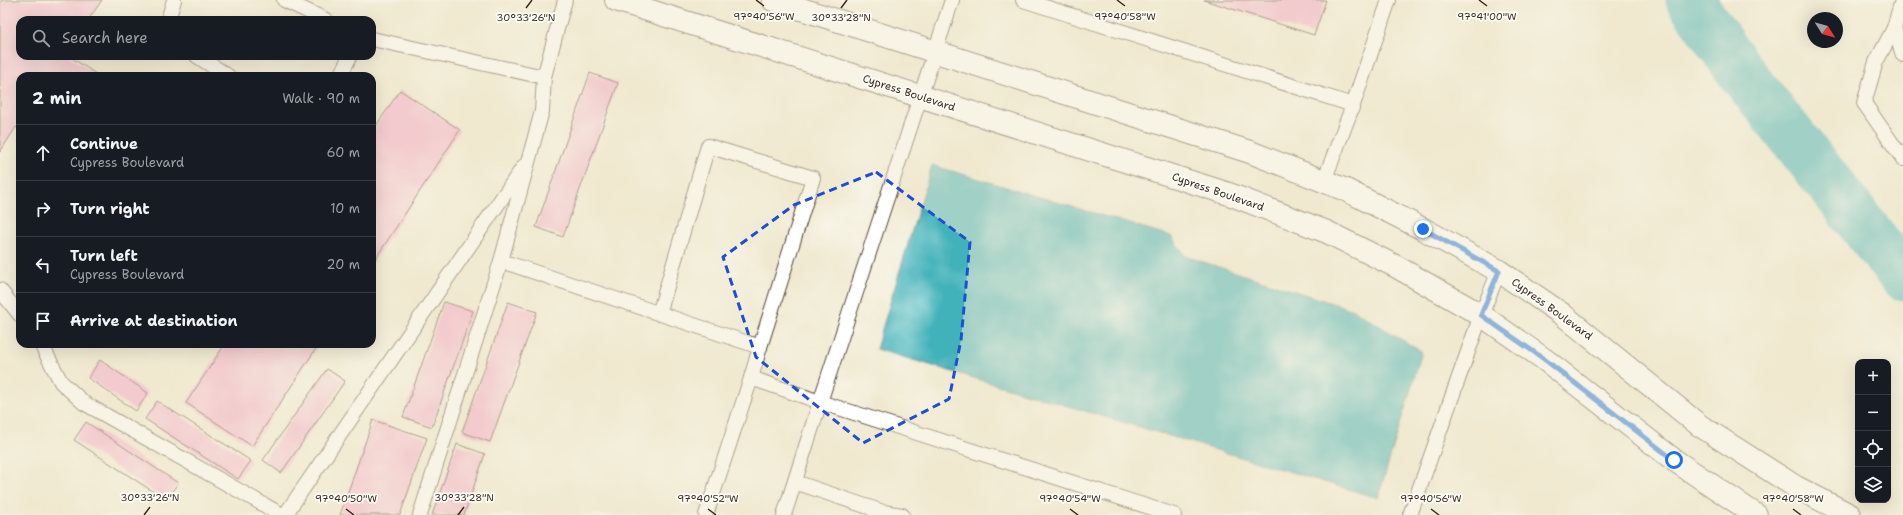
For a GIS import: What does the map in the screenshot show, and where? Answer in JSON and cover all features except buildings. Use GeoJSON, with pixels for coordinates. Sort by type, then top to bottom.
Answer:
{"type":"FeatureCollection","features":[{"type":"Feature","properties":{"kind":"street","name":"Cypress Boulevard"},"geometry":{"type":"LineString","coordinates":[[616,0],[1229,194],[1327,232],[1397,267],[1481,315],[1544,359],[1674,460],[1756,515]]}},
{"type":"Feature","properties":{"kind":"street","name":"Cypress Boulevard"},"geometry":{"type":"LineString","coordinates":[[773,0],[1250,152],[1324,181],[1423,229],[1499,271],[1562,314],[1699,425],[1796,487],[1850,515]]}},
{"type":"Feature","properties":{"kind":"lane"},"geometry":{"type":"LineString","coordinates":[[169,16],[174,0]]}},
{"type":"Feature","properties":{"kind":"lane"},"geometry":{"type":"LineString","coordinates":[[284,0],[318,16]]}},
{"type":"Feature","properties":{"kind":"lane"},"geometry":{"type":"LineString","coordinates":[[420,515],[501,261],[542,111],[544,77],[565,0]]}},
{"type":"Feature","properties":{"kind":"lane"},"geometry":{"type":"LineString","coordinates":[[784,515],[919,96],[952,0]]}},
{"type":"Feature","properties":{"kind":"lane"},"geometry":{"type":"LineString","coordinates":[[1023,0],[1353,105]]}},
{"type":"Feature","properties":{"kind":"lane"},"geometry":{"type":"LineString","coordinates":[[1324,181],[1353,105],[1389,0]]}},
{"type":"Feature","properties":{"kind":"lane"},"geometry":{"type":"LineString","coordinates":[[1902,0],[1894,28],[1876,62],[1864,103],[1903,159]]}},
{"type":"Feature","properties":{"kind":"lane"},"geometry":{"type":"LineString","coordinates":[[1894,28],[1903,55]]}},
{"type":"Feature","properties":{"kind":"lane"},"geometry":{"type":"LineString","coordinates":[[376,40],[544,77]]}},
{"type":"Feature","properties":{"kind":"lane"},"geometry":{"type":"LineString","coordinates":[[203,60],[222,72]]}},
{"type":"Feature","properties":{"kind":"lane"},"geometry":{"type":"LineString","coordinates":[[342,72],[348,60]]}},
{"type":"Feature","properties":{"kind":"lane"},"geometry":{"type":"LineString","coordinates":[[659,314],[708,146],[813,178],[751,378],[706,515]]}},
{"type":"Feature","properties":{"kind":"lane"},"geometry":{"type":"LineString","coordinates":[[285,515],[530,156]]}},
{"type":"Feature","properties":{"kind":"lane"},"geometry":{"type":"LineString","coordinates":[[501,261],[760,347]]}},
{"type":"Feature","properties":{"kind":"lane"},"geometry":{"type":"LineString","coordinates":[[1410,515],[1481,315],[1499,271]]}},
{"type":"Feature","properties":{"kind":"lane"},"geometry":{"type":"LineString","coordinates":[[0,290],[16,310]]}},
{"type":"Feature","properties":{"kind":"lane"},"geometry":{"type":"LineString","coordinates":[[43,348],[61,382],[84,403],[282,515]]}},
{"type":"Feature","properties":{"kind":"lane"},"geometry":{"type":"LineString","coordinates":[[751,378],[1155,512],[1174,515]]}},
{"type":"Feature","properties":{"kind":"lane"},"geometry":{"type":"LineString","coordinates":[[795,482],[879,514],[902,515]]}},
{"type":"Feature","properties":{"kind":"highlighted area"},"geometry":{"type":"Polygon","coordinates":[[[876,172],[970,242],[961,340],[949,399],[863,443],[756,357],[723,257],[794,205],[876,172]]]}},
{"type":"Feature","properties":{"kind":"water"},"geometry":{"type":"Polygon","coordinates":[[[932,165],[1171,236],[1185,256],[1354,310],[1422,352],[1378,498],[876,349],[932,165]]]}},
{"type":"Feature","properties":{"kind":"waterway"},"geometry":{"type":"LineString","coordinates":[[1690,0],[1740,71],[1903,276]]}},
{"type":"Feature","properties":{"kind":"route"},"geometry":{"type":"LineString","coordinates":[[1423,229],[1499,271],[1481,315],[1544,359],[1674,460]]}}]}
